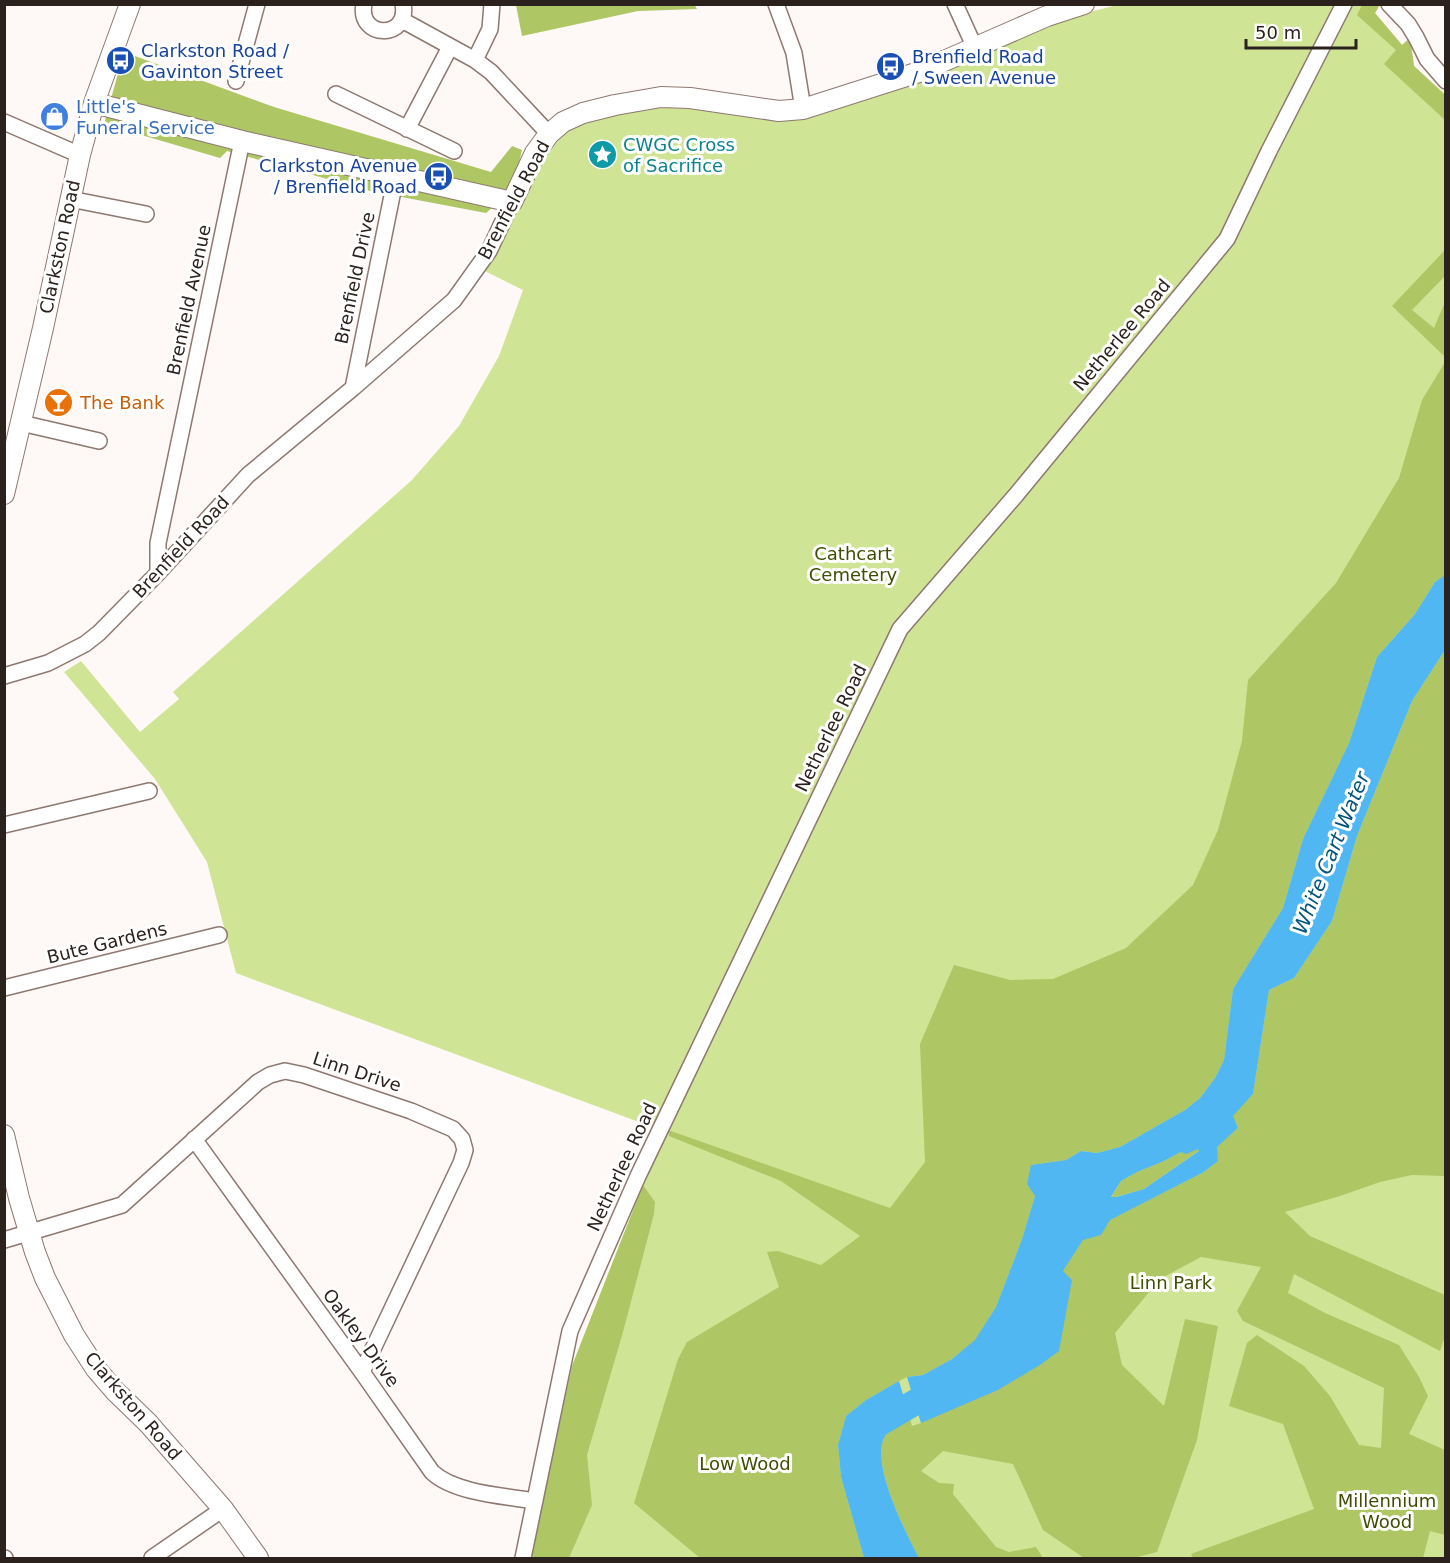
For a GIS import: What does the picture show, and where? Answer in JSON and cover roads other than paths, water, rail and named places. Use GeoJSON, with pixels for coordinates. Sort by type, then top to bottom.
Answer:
{"type":"FeatureCollection","features":[{"type":"Feature","properties":{"kind":"street","name":"Clarkston Road"},"geometry":{"type":"LineString","coordinates":[[4,494],[80,155],[94,103],[129,4]]}},
{"type":"Feature","properties":{"kind":"street"},"geometry":{"type":"LineString","coordinates":[[236,81],[257,4]]}},
{"type":"Feature","properties":{"kind":"street"},"geometry":{"type":"LineString","coordinates":[[364,4],[364,17],[376,30],[389,30],[396,27],[403,12],[450,47],[475,60],[491,72],[549,134]]}},
{"type":"Feature","properties":{"kind":"street"},"geometry":{"type":"LineString","coordinates":[[475,60],[490,29],[492,4]]}},
{"type":"Feature","properties":{"kind":"street"},"geometry":{"type":"LineString","coordinates":[[776,4],[794,53],[803,109]]}},
{"type":"Feature","properties":{"kind":"street"},"geometry":{"type":"LineString","coordinates":[[955,4],[975,48]]}},
{"type":"Feature","properties":{"kind":"street","name":"Brenfield Road"},"geometry":{"type":"LineString","coordinates":[[4,676],[48,663],[85,644],[99,633],[158,573],[248,474],[454,300],[489,251],[535,153],[549,134],[563,122],[583,113],[661,97],[690,98],[779,111],[803,109],[919,72],[1047,16],[1084,4]]}},
{"type":"Feature","properties":{"kind":"street","name":"Netherlee Road"},"geometry":{"type":"LineString","coordinates":[[523,1558],[570,1331],[638,1176],[900,629],[1016,495],[1227,239],[1344,4]]}},
{"type":"Feature","properties":{"kind":"street"},"geometry":{"type":"LineString","coordinates":[[1389,4],[1408,24],[1427,59],[1446,81]]}},
{"type":"Feature","properties":{"kind":"street"},"geometry":{"type":"LineString","coordinates":[[407,129],[450,47]]}},
{"type":"Feature","properties":{"kind":"street"},"geometry":{"type":"LineString","coordinates":[[336,93],[454,151]]}},
{"type":"Feature","properties":{"kind":"street"},"geometry":{"type":"LineString","coordinates":[[94,103],[242,141],[512,202]]}},
{"type":"Feature","properties":{"kind":"street"},"geometry":{"type":"LineString","coordinates":[[4,122],[80,155]]}},
{"type":"Feature","properties":{"kind":"street","name":"Brenfield Avenue"},"geometry":{"type":"LineString","coordinates":[[158,573],[158,543],[242,141]]}},
{"type":"Feature","properties":{"kind":"street","name":"Brenfield Drive"},"geometry":{"type":"LineString","coordinates":[[352,388],[396,176]]}},
{"type":"Feature","properties":{"kind":"street"},"geometry":{"type":"LineString","coordinates":[[70,199],[146,214]]}},
{"type":"Feature","properties":{"kind":"street"},"geometry":{"type":"LineString","coordinates":[[21,423],[99,441]]}},
{"type":"Feature","properties":{"kind":"street"},"geometry":{"type":"LineString","coordinates":[[4,825],[149,791]]}},
{"type":"Feature","properties":{"kind":"street","name":"Bute Gardens"},"geometry":{"type":"LineString","coordinates":[[4,988],[219,934]]}},
{"type":"Feature","properties":{"kind":"street","name":"Linn Drive"},"geometry":{"type":"LineString","coordinates":[[4,1240],[122,1205],[258,1082],[270,1075],[285,1071],[304,1075],[411,1111],[453,1129],[462,1139],[465,1150],[461,1163],[362,1372]]}},
{"type":"Feature","properties":{"kind":"street","name":"Clarkston Road"},"geometry":{"type":"LineString","coordinates":[[4,1135],[29,1233],[45,1278],[74,1335],[96,1369],[148,1423],[223,1509],[258,1558]]}},
{"type":"Feature","properties":{"kind":"street","name":"Oakley Drive"},"geometry":{"type":"LineString","coordinates":[[194,1139],[432,1472],[440,1480],[469,1490],[535,1501]]}},
{"type":"Feature","properties":{"kind":"street"},"geometry":{"type":"LineString","coordinates":[[152,1558],[223,1509]]}},
{"type":"Feature","properties":{"kind":"water"},"geometry":{"type":"Polygon","coordinates":[[[1445,575],[1445,650],[1412,701],[1357,836],[1332,921],[1294,978],[1269,990],[1253,1094],[1233,1116],[1238,1128],[1217,1147],[1218,1161],[1204,1172],[1110,1220],[1101,1235],[1083,1240],[1063,1271],[1072,1280],[1059,1351],[998,1390],[921,1423],[907,1377],[923,1375],[952,1359],[975,1340],[996,1307],[1022,1239],[1035,1196],[1027,1184],[1031,1165],[1066,1160],[1081,1151],[1097,1153],[1120,1147],[1185,1110],[1200,1098],[1215,1078],[1224,1060],[1233,989],[1283,908],[1303,839],[1349,743],[1377,657],[1415,614],[1435,582],[1445,575]],[[1198,1149],[1186,1154],[1181,1152],[1137,1172],[1121,1181],[1111,1197],[1144,1189],[1199,1151],[1198,1149]]]}},
{"type":"Feature","properties":{"kind":"water"},"geometry":{"type":"Polygon","coordinates":[[[899,1381],[910,1418],[884,1438],[881,1450],[882,1465],[892,1499],[919,1558],[864,1558],[841,1477],[838,1445],[846,1416],[866,1400],[899,1381]]]}},
{"type":"Feature","properties":{"kind":"waterway","name":"White Cart Water"},"geometry":{"type":"LineString","coordinates":[[878,1424],[945,1387]]}},
{"type":"Feature","properties":{"kind":"place","name":"Clarkston Road / Gavinton Street"},"geometry":{"type":"Point","coordinates":[120,61]}},
{"type":"Feature","properties":{"kind":"place","name":"Brenfield Road / Sween Avenue"},"geometry":{"type":"Point","coordinates":[891,67]}},
{"type":"Feature","properties":{"kind":"place","name":"Little's Funeral Service"},"geometry":{"type":"Point","coordinates":[55,117]}},
{"type":"Feature","properties":{"kind":"place","name":"CWGC Cross of Sacrifice"},"geometry":{"type":"Point","coordinates":[602,155]}},
{"type":"Feature","properties":{"kind":"place","name":"Clarkston Avenue / Brenfield Road"},"geometry":{"type":"Point","coordinates":[438,176]}},
{"type":"Feature","properties":{"kind":"place","name":"The Bank"},"geometry":{"type":"Point","coordinates":[59,403]}},
{"type":"Feature","properties":{"kind":"park label","name":"Cathcart Cemetery"},"geometry":{"type":"Point","coordinates":[853,564]}},
{"type":"Feature","properties":{"kind":"park label","name":"Linn Park"},"geometry":{"type":"Point","coordinates":[1171,1283]}},
{"type":"Feature","properties":{"kind":"park label","name":"Low Wood"},"geometry":{"type":"Point","coordinates":[745,1464]}},
{"type":"Feature","properties":{"kind":"park label","name":"Millennium Wood"},"geometry":{"type":"Point","coordinates":[1387,1511]}}]}
